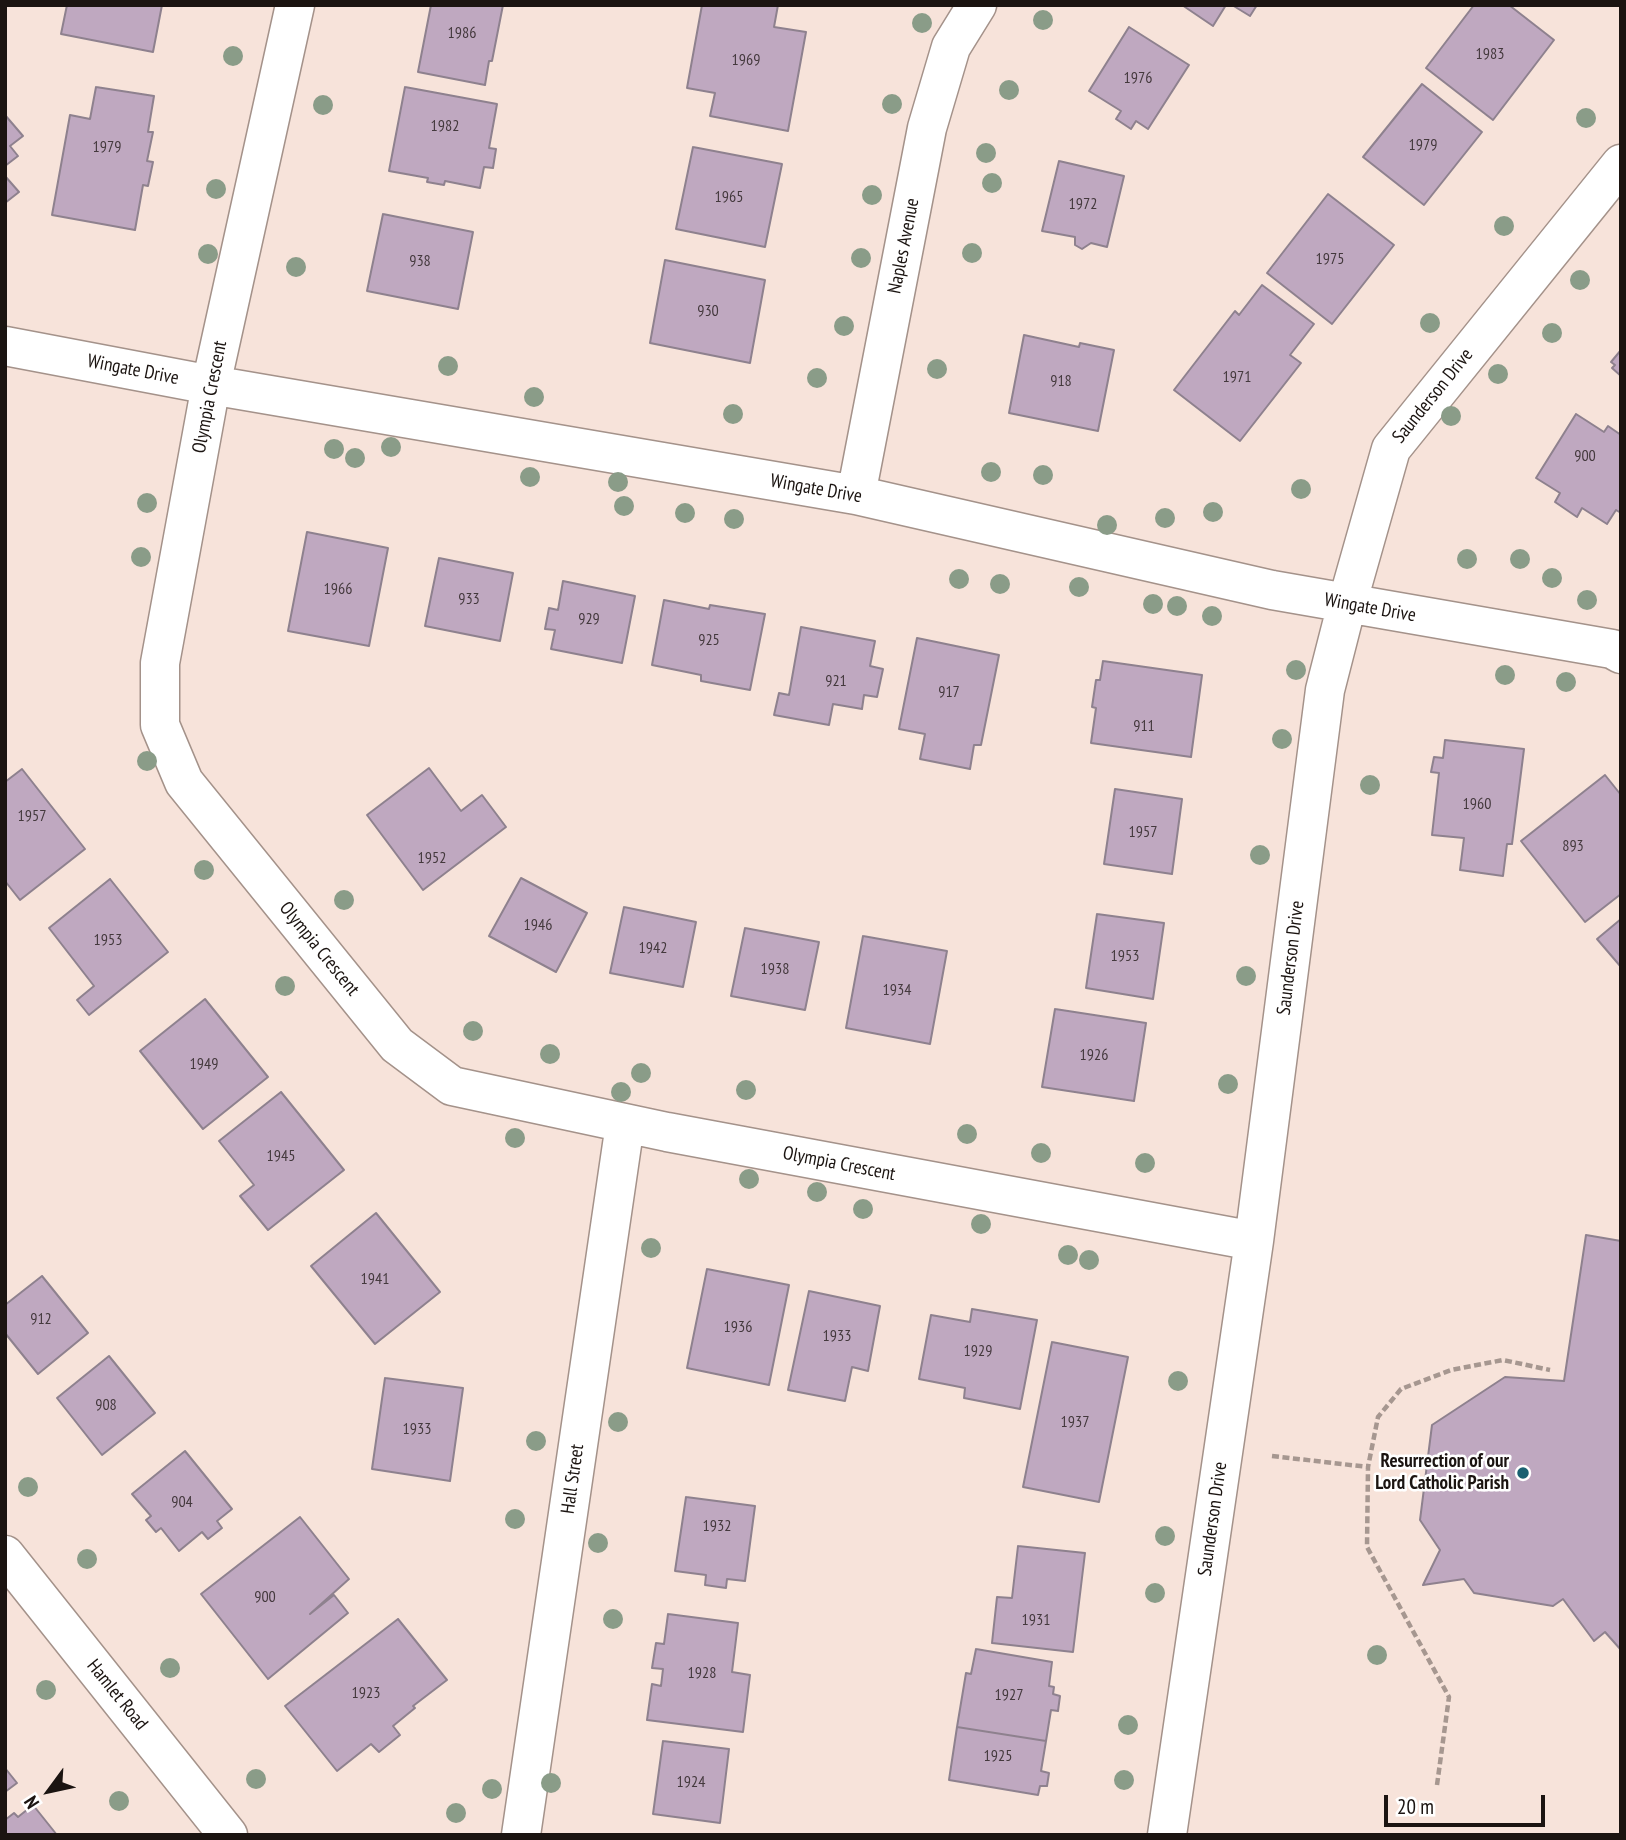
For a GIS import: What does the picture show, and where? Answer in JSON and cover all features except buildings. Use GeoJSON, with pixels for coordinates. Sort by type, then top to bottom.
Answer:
{"type":"FeatureCollection","features":[{"type":"Feature","properties":{"kind":"street","name":"Olympia Crescent"},"geometry":{"type":"LineString","coordinates":[[295,5],[211,386],[160,663],[160,724],[184,782],[397,1045],[453,1087],[625,1124],[1254,1241]]}},
{"type":"Feature","properties":{"kind":"street","name":"Naples Avenue"},"geometry":{"type":"LineString","coordinates":[[856,495],[927,128],[951,47],[977,5]]}},
{"type":"Feature","properties":{"kind":"street","name":"Saunderson Drive"},"geometry":{"type":"LineString","coordinates":[[1167,1835],[1254,1241],[1325,690],[1347,604],[1391,449],[1621,164]]}},
{"type":"Feature","properties":{"kind":"street","name":"Wingate Drive"},"geometry":{"type":"LineString","coordinates":[[5,346],[211,386],[856,495],[1272,590],[1612,649],[1621,654]]}},
{"type":"Feature","properties":{"kind":"street","name":"Hall Street"},"geometry":{"type":"LineString","coordinates":[[520,1835],[625,1124]]}},
{"type":"Feature","properties":{"kind":"street","name":"Hamlet Road"},"geometry":{"type":"LineString","coordinates":[[5,1555],[228,1835]]}},
{"type":"Feature","properties":{"kind":"path"},"geometry":{"type":"LineString","coordinates":[[1437,1785],[1449,1697],[1367,1547],[1368,1467],[1378,1417],[1401,1389],[1451,1370],[1503,1360],[1550,1370]]}},
{"type":"Feature","properties":{"kind":"path"},"geometry":{"type":"LineString","coordinates":[[1223,1451],[1368,1467]]}},
{"type":"Feature","properties":{"kind":"place","name":"Resurrection of our Lord Catholic Parish"},"geometry":{"type":"Point","coordinates":[1523,1473]}}]}
